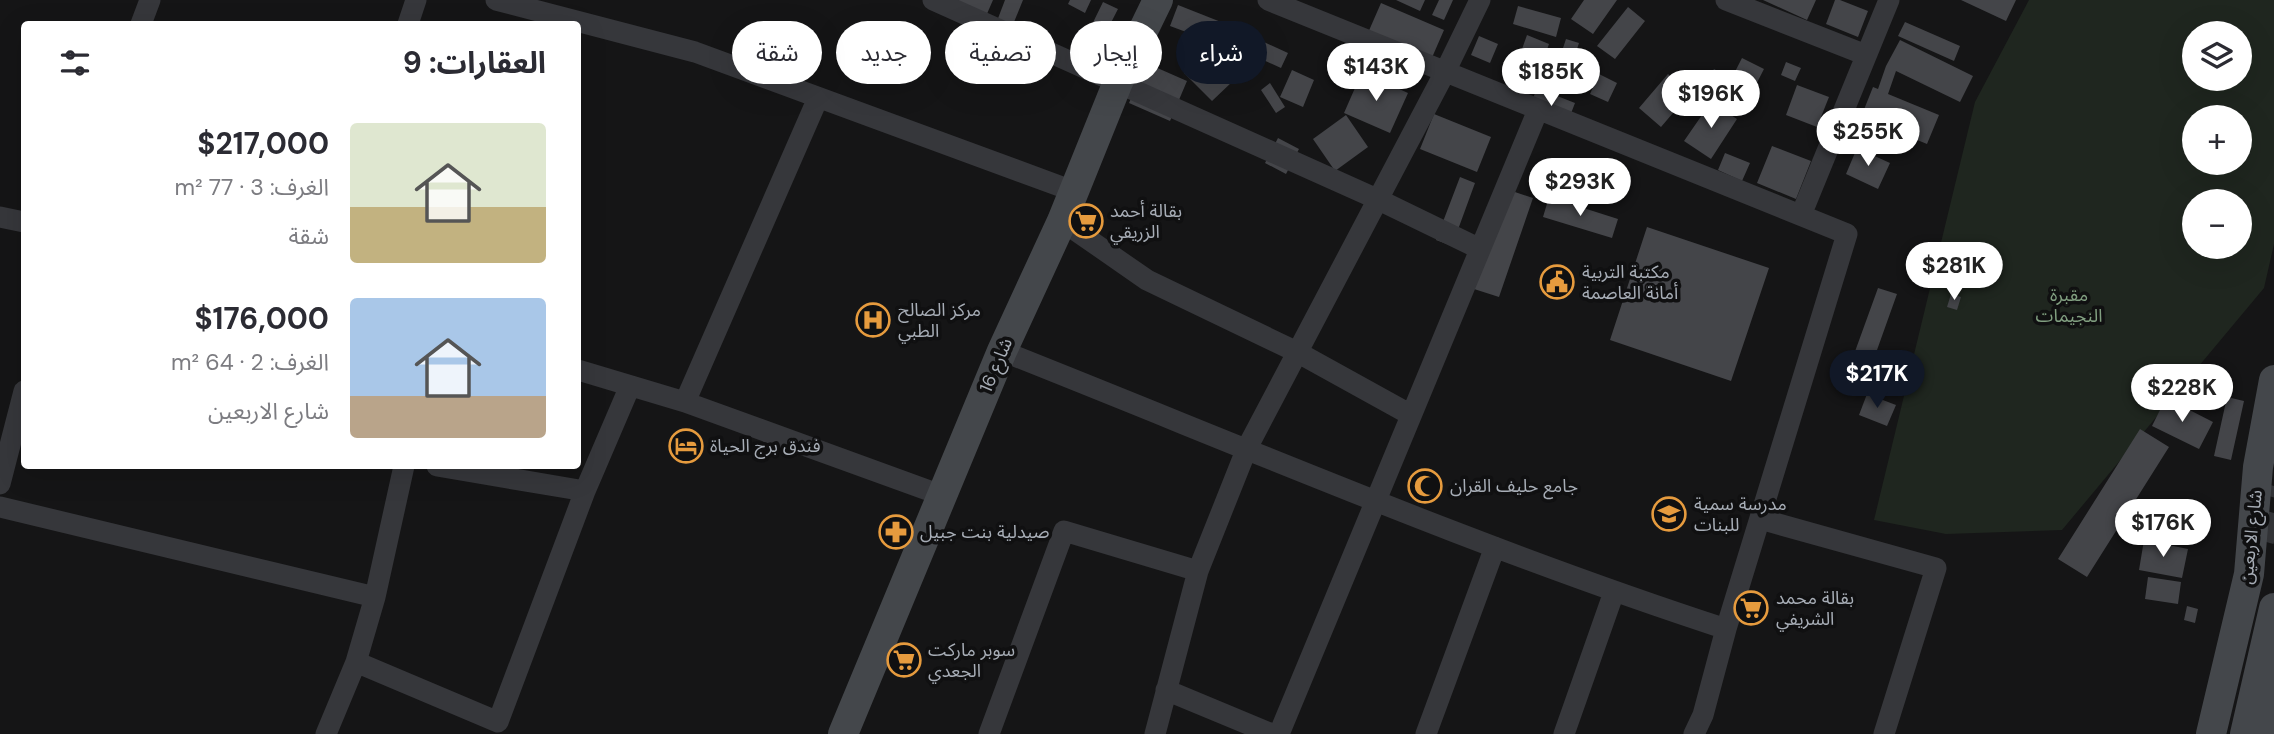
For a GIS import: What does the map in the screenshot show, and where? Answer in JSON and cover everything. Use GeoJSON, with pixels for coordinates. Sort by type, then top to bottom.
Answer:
{"type":"FeatureCollection","features":[{"type":"Feature","properties":{"kind":"street"},"geometry":{"type":"LineString","coordinates":[[142,21],[150,0]]}},
{"type":"Feature","properties":{"kind":"street"},"geometry":{"type":"LineString","coordinates":[[409,21],[416,0]]}},
{"type":"Feature","properties":{"kind":"street"},"geometry":{"type":"LineString","coordinates":[[496,0],[576,21]]}},
{"type":"Feature","properties":{"kind":"street"},"geometry":{"type":"LineString","coordinates":[[933,0],[1070,61]]}},
{"type":"Feature","properties":{"kind":"street","name":"شارع 16"},"geometry":{"type":"LineString","coordinates":[[1148,21],[1158,0]]}},
{"type":"Feature","properties":{"kind":"street"},"geometry":{"type":"LineString","coordinates":[[1268,0],[1847,234],[1726,629],[1703,715],[1694,734]]}},
{"type":"Feature","properties":{"kind":"street"},"geometry":{"type":"LineString","coordinates":[[1155,734],[1198,571],[1247,448],[1446,72],[1480,0]]}},
{"type":"Feature","properties":{"kind":"street"},"geometry":{"type":"LineString","coordinates":[[1726,0],[1866,55]]}},
{"type":"Feature","properties":{"kind":"street"},"geometry":{"type":"LineString","coordinates":[[1801,215],[1889,0]]}},
{"type":"Feature","properties":{"kind":"street"},"geometry":{"type":"LineString","coordinates":[[581,22],[695,52],[1073,191]]}},
{"type":"Feature","properties":{"kind":"street","name":"شارع 16"},"geometry":{"type":"LineString","coordinates":[[846,733],[941,495],[1002,351],[1062,221],[1117,84]]}},
{"type":"Feature","properties":{"kind":"street"},"geometry":{"type":"LineString","coordinates":[[1122,84],[1377,199],[1480,249]]}},
{"type":"Feature","properties":{"kind":"street"},"geometry":{"type":"LineString","coordinates":[[685,402],[818,98]]}},
{"type":"Feature","properties":{"kind":"street"},"geometry":{"type":"LineString","coordinates":[[1279,734],[1538,110]]}},
{"type":"Feature","properties":{"kind":"street"},"geometry":{"type":"LineString","coordinates":[[0,217],[21,221]]}},
{"type":"Feature","properties":{"kind":"street"},"geometry":{"type":"LineString","coordinates":[[1062,221],[1147,280],[1297,352],[1410,415]]}},
{"type":"Feature","properties":{"kind":"street"},"geometry":{"type":"LineString","coordinates":[[1002,351],[1375,501],[1614,592],[1726,629]]}},
{"type":"Feature","properties":{"kind":"street"},"geometry":{"type":"LineString","coordinates":[[581,371],[685,402],[941,495]]}},
{"type":"Feature","properties":{"kind":"street","name":"شارع الاربعين"},"geometry":{"type":"LineString","coordinates":[[2211,734],[2249,574],[2258,467],[2274,380]]}},
{"type":"Feature","properties":{"kind":"street"},"geometry":{"type":"LineString","coordinates":[[356,662],[498,722],[585,491],[631,386]]}},
{"type":"Feature","properties":{"kind":"street"},"geometry":{"type":"LineString","coordinates":[[0,484],[20,423]]}},
{"type":"Feature","properties":{"kind":"street"},"geometry":{"type":"LineString","coordinates":[[326,734],[356,662],[375,597],[403,469]]}},
{"type":"Feature","properties":{"kind":"street"},"geometry":{"type":"LineString","coordinates":[[455,469],[585,491]]}},
{"type":"Feature","properties":{"kind":"street"},"geometry":{"type":"LineString","coordinates":[[0,507],[375,597]]}},
{"type":"Feature","properties":{"kind":"street"},"geometry":{"type":"LineString","coordinates":[[1760,519],[1936,568],[1884,734]]}},
{"type":"Feature","properties":{"kind":"street"},"geometry":{"type":"LineString","coordinates":[[989,734],[1064,531],[1198,571]]}},
{"type":"Feature","properties":{"kind":"street"},"geometry":{"type":"LineString","coordinates":[[1426,734],[1495,547]]}},
{"type":"Feature","properties":{"kind":"street"},"geometry":{"type":"LineString","coordinates":[[1564,734],[1614,592]]}},
{"type":"Feature","properties":{"kind":"street"},"geometry":{"type":"LineString","coordinates":[[2245,734],[2274,608]]}},
{"type":"Feature","properties":{"kind":"street"},"geometry":{"type":"LineString","coordinates":[[2267,734],[2274,689]]}},
{"type":"Feature","properties":{"kind":"street"},"geometry":{"type":"LineString","coordinates":[[1166,690],[1272,734]]}},
{"type":"Feature","properties":{"kind":"green space","name":"مقبرة النجيمات"},"geometry":{"type":"Polygon","coordinates":[[[2029,0],[2274,0],[2274,244],[2264,288],[2062,530],[1946,534],[1874,520],[1975,102],[2029,0]]]}},
{"type":"Feature","properties":{"kind":"building"},"geometry":{"type":"Polygon","coordinates":[[[953,0],[993,0],[984,21],[953,0]]]}},
{"type":"Feature","properties":{"kind":"building"},"geometry":{"type":"Polygon","coordinates":[[[1005,0],[1023,0],[1014,21],[997,21],[1005,0]]]}},
{"type":"Feature","properties":{"kind":"building"},"geometry":{"type":"Polygon","coordinates":[[[1070,0],[1091,0],[1085,13],[1068,4],[1070,0]]]}},
{"type":"Feature","properties":{"kind":"building"},"geometry":{"type":"Polygon","coordinates":[[[1396,0],[1425,0],[1420,11],[1396,0]]]}},
{"type":"Feature","properties":{"kind":"building"},"geometry":{"type":"Polygon","coordinates":[[[1439,0],[1453,0],[1444,20],[1432,15],[1439,0]]]}},
{"type":"Feature","properties":{"kind":"building"},"geometry":{"type":"Polygon","coordinates":[[[1584,0],[1617,0],[1593,34],[1571,19],[1584,0]]]}},
{"type":"Feature","properties":{"kind":"building"},"geometry":{"type":"Polygon","coordinates":[[[1763,0],[1816,0],[1807,20],[1763,0]]]}},
{"type":"Feature","properties":{"kind":"building"},"geometry":{"type":"Polygon","coordinates":[[[1835,0],[1868,11],[1858,37],[1826,24],[1835,0]]]}},
{"type":"Feature","properties":{"kind":"building"},"geometry":{"type":"Polygon","coordinates":[[[1961,0],[2016,0],[2006,21],[1961,0]]]}},
{"type":"Feature","properties":{"kind":"building"},"geometry":{"type":"Polygon","coordinates":[[[1103,2],[1118,9],[1112,21],[1094,21],[1103,2]]]}},
{"type":"Feature","properties":{"kind":"building"},"geometry":{"type":"Polygon","coordinates":[[[1381,3],[1444,30],[1427,69],[1364,42],[1381,3]]]}},
{"type":"Feature","properties":{"kind":"building"},"geometry":{"type":"Polygon","coordinates":[[[1178,5],[1218,21],[1176,21],[1176,28],[1170,26],[1178,5]]]}},
{"type":"Feature","properties":{"kind":"building"},"geometry":{"type":"Polygon","coordinates":[[[1518,6],[1561,18],[1556,37],[1513,24],[1518,6]]]}},
{"type":"Feature","properties":{"kind":"building"},"geometry":{"type":"Polygon","coordinates":[[[1628,7],[1645,21],[1615,59],[1597,46],[1628,7]]]}},
{"type":"Feature","properties":{"kind":"building"},"geometry":{"type":"Polygon","coordinates":[[[1905,22],[1960,46],[1954,61],[1898,36],[1905,22]]]}},
{"type":"Feature","properties":{"kind":"building"},"geometry":{"type":"Polygon","coordinates":[[[1527,35],[1549,44],[1538,75],[1516,66],[1527,35]]]}},
{"type":"Feature","properties":{"kind":"building"},"geometry":{"type":"Polygon","coordinates":[[[1479,36],[1498,44],[1490,63],[1471,55],[1479,36]]]}},
{"type":"Feature","properties":{"kind":"building"},"geometry":{"type":"Polygon","coordinates":[[[1566,39],[1579,43],[1568,76],[1555,72],[1566,39]]]}},
{"type":"Feature","properties":{"kind":"building"},"geometry":{"type":"Polygon","coordinates":[[[1900,40],[1973,76],[1960,102],[1896,71],[1888,94],[1939,115],[1927,144],[1861,117],[1873,87],[1878,89],[1886,66],[1900,40]]]}},
{"type":"Feature","properties":{"kind":"building"},"geometry":{"type":"Polygon","coordinates":[[[1267,43],[1288,53],[1281,68],[1267,62],[1267,43]]]}},
{"type":"Feature","properties":{"kind":"building"},"geometry":{"type":"Polygon","coordinates":[[[1742,58],[1764,69],[1742,112],[1720,101],[1742,58]]]}},
{"type":"Feature","properties":{"kind":"building"},"geometry":{"type":"Polygon","coordinates":[[[1786,62],[1801,68],[1795,81],[1781,75],[1786,62]]]}},
{"type":"Feature","properties":{"kind":"building"},"geometry":{"type":"Polygon","coordinates":[[[1714,69],[1725,75],[1715,92],[1704,86],[1714,69]]]}},
{"type":"Feature","properties":{"kind":"building"},"geometry":{"type":"Polygon","coordinates":[[[1162,70],[1176,76],[1176,84],[1186,84],[1170,121],[1129,103],[1137,84],[1162,84],[1162,70]]]}},
{"type":"Feature","properties":{"kind":"building"},"geometry":{"type":"Polygon","coordinates":[[[1292,70],[1314,80],[1303,107],[1280,97],[1292,70]]]}},
{"type":"Feature","properties":{"kind":"building"},"geometry":{"type":"Polygon","coordinates":[[[1362,72],[1408,93],[1390,133],[1344,113],[1362,72]]]}},
{"type":"Feature","properties":{"kind":"building"},"geometry":{"type":"Polygon","coordinates":[[[1599,74],[1617,83],[1608,102],[1590,94],[1599,74]]]}},
{"type":"Feature","properties":{"kind":"building"},"geometry":{"type":"Polygon","coordinates":[[[1668,74],[1690,93],[1661,127],[1639,108],[1668,74]]]}},
{"type":"Feature","properties":{"kind":"building"},"geometry":{"type":"Polygon","coordinates":[[[1270,83],[1285,107],[1276,113],[1261,90],[1270,83]]]}},
{"type":"Feature","properties":{"kind":"building"},"geometry":{"type":"Polygon","coordinates":[[[1195,84],[1230,84],[1212,101],[1195,84]]]}},
{"type":"Feature","properties":{"kind":"building"},"geometry":{"type":"Polygon","coordinates":[[[1797,85],[1829,97],[1817,127],[1786,115],[1797,85]]]}},
{"type":"Feature","properties":{"kind":"building"},"geometry":{"type":"Polygon","coordinates":[[[1537,88],[1575,103],[1565,129],[1527,114],[1537,88]]]}},
{"type":"Feature","properties":{"kind":"building"},"geometry":{"type":"Polygon","coordinates":[[[1711,102],[1737,119],[1711,159],[1684,141],[1711,102]]]}},
{"type":"Feature","properties":{"kind":"building"},"geometry":{"type":"Polygon","coordinates":[[[1434,114],[1491,137],[1477,172],[1420,149],[1434,114]]]}},
{"type":"Feature","properties":{"kind":"building"},"geometry":{"type":"Polygon","coordinates":[[[1346,115],[1368,147],[1335,171],[1313,139],[1346,115]]]}},
{"type":"Feature","properties":{"kind":"building"},"geometry":{"type":"Polygon","coordinates":[[[1278,138],[1299,149],[1286,174],[1265,163],[1278,138]]]}},
{"type":"Feature","properties":{"kind":"building"},"geometry":{"type":"Polygon","coordinates":[[[1772,146],[1811,161],[1796,199],[1757,183],[1772,146]]]}},
{"type":"Feature","properties":{"kind":"building"},"geometry":{"type":"Polygon","coordinates":[[[1857,148],[1890,163],[1878,189],[1846,174],[1857,148]]]}},
{"type":"Feature","properties":{"kind":"building"},"geometry":{"type":"Polygon","coordinates":[[[1725,153],[1750,163],[1742,181],[1718,170],[1725,153]]]}},
{"type":"Feature","properties":{"kind":"building"},"geometry":{"type":"Polygon","coordinates":[[[1460,177],[1475,183],[1452,246],[1436,240],[1460,177]]]}},
{"type":"Feature","properties":{"kind":"building"},"geometry":{"type":"Polygon","coordinates":[[[1509,190],[1533,198],[1499,297],[1474,289],[1509,190]]]}},
{"type":"Feature","properties":{"kind":"building"},"geometry":{"type":"Polygon","coordinates":[[[1549,197],[1618,219],[1612,238],[1543,217],[1549,197]]]}},
{"type":"Feature","properties":{"kind":"building"},"geometry":{"type":"Polygon","coordinates":[[[1647,227],[1769,268],[1731,381],[1610,340],[1647,227]]]}},
{"type":"Feature","properties":{"kind":"building"},"geometry":{"type":"Polygon","coordinates":[[[1878,288],[1897,294],[1872,364],[1853,357],[1878,288]]]}},
{"type":"Feature","properties":{"kind":"building"},"geometry":{"type":"Polygon","coordinates":[[[1951,294],[1961,297],[1957,310],[1947,307],[1951,294]]]}},
{"type":"Feature","properties":{"kind":"building"},"geometry":{"type":"Polygon","coordinates":[[[1867,394],[1896,405],[1887,426],[1859,415],[1867,394]]]}},
{"type":"Feature","properties":{"kind":"building"},"geometry":{"type":"Polygon","coordinates":[[[2227,397],[2244,401],[2231,460],[2214,456],[2227,397]]]}},
{"type":"Feature","properties":{"kind":"building"},"geometry":{"type":"Polygon","coordinates":[[[2166,398],[2213,422],[2199,449],[2152,426],[2166,398]]]}},
{"type":"Feature","properties":{"kind":"building"},"geometry":{"type":"Polygon","coordinates":[[[2140,429],[2169,447],[2087,577],[2058,559],[2140,429]]]}},
{"type":"Feature","properties":{"kind":"building"},"geometry":{"type":"Polygon","coordinates":[[[2144,540],[2188,549],[2182,578],[2139,570],[2144,540]]]}},
{"type":"Feature","properties":{"kind":"building"},"geometry":{"type":"Polygon","coordinates":[[[2148,577],[2181,582],[2178,604],[2145,599],[2148,577]]]}},
{"type":"Feature","properties":{"kind":"building"},"geometry":{"type":"Polygon","coordinates":[[[2187,606],[2198,609],[2195,623],[2184,620],[2187,606]]]}},
{"type":"Feature","properties":{"kind":"tunnel"},"geometry":{"type":"LineString","coordinates":[[2259,540],[2274,486]]}},
{"type":"Feature","properties":{"kind":"place","name":"بقالة أحمد الزريقي"},"geometry":{"type":"Point","coordinates":[1086,221]}},
{"type":"Feature","properties":{"kind":"place","name":"مكتبة التربية أمانة العاصمة"},"geometry":{"type":"Point","coordinates":[1557,282]}},
{"type":"Feature","properties":{"kind":"place","name":"مركز الصالح الطبي"},"geometry":{"type":"Point","coordinates":[873,320]}},
{"type":"Feature","properties":{"kind":"place","name":"فندق برج الحياة"},"geometry":{"type":"Point","coordinates":[686,446]}},
{"type":"Feature","properties":{"kind":"place","name":"جامع حليف القران"},"geometry":{"type":"Point","coordinates":[1425,486]}},
{"type":"Feature","properties":{"kind":"place","name":"مدرسة سمية للبنات"},"geometry":{"type":"Point","coordinates":[1669,514]}},
{"type":"Feature","properties":{"kind":"place","name":"صيدلية بنت جبيل"},"geometry":{"type":"Point","coordinates":[896,532]}},
{"type":"Feature","properties":{"kind":"place","name":"بقالة محمد الشريفي"},"geometry":{"type":"Point","coordinates":[1751,608]}},
{"type":"Feature","properties":{"kind":"place","name":"سوبر ماركت الجعدي"},"geometry":{"type":"Point","coordinates":[904,660]}}]}
